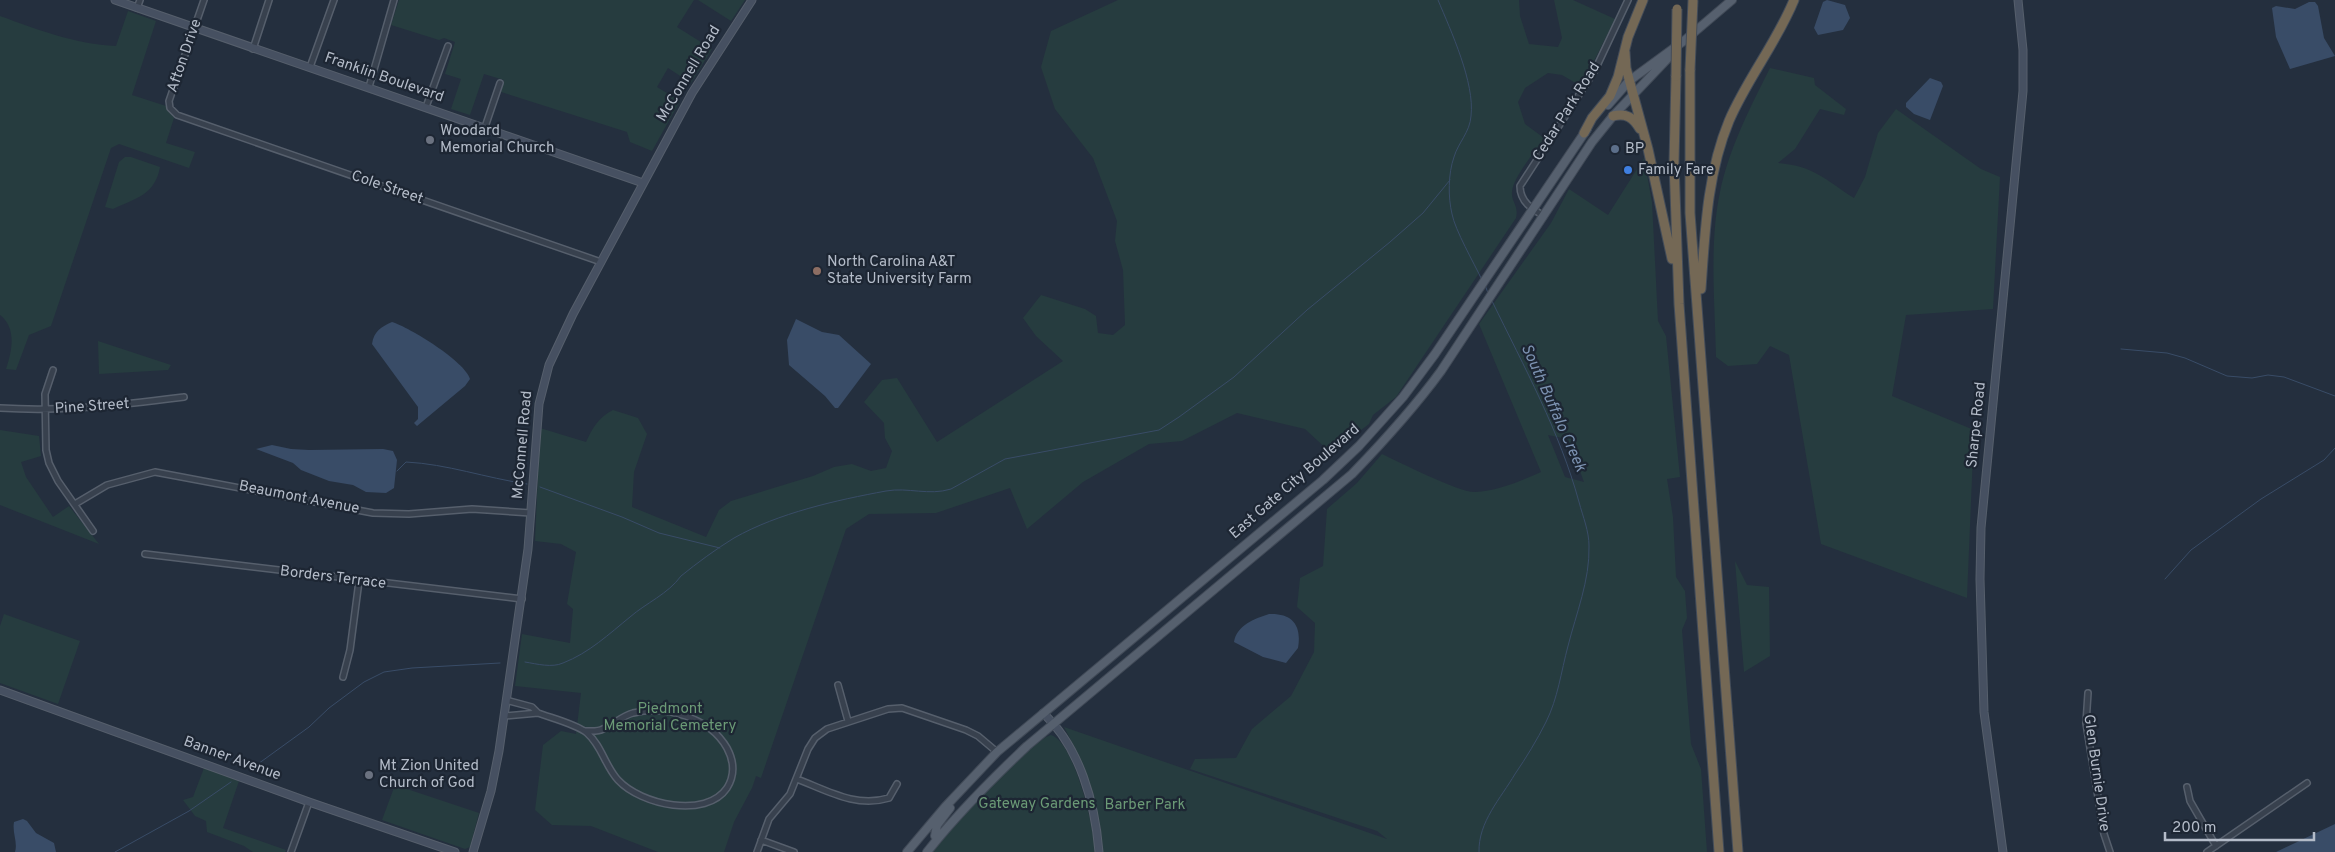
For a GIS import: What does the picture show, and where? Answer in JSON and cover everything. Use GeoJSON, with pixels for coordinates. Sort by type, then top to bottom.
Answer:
{"type":"FeatureCollection","features":[{"type":"Feature","properties":{"kind":"highway"},"geometry":{"type":"LineString","coordinates":[[1584,133],[1592,118],[1610,96],[1618,77],[1628,37],[1643,0]]}},
{"type":"Feature","properties":{"kind":"highway"},"geometry":{"type":"LineString","coordinates":[[1693,0],[1690,70],[1690,213],[1738,852]]}},
{"type":"Feature","properties":{"kind":"highway"},"geometry":{"type":"LineString","coordinates":[[1699,314],[1707,209],[1716,158],[1729,122],[1747,83],[1789,13],[1794,0]]}},
{"type":"Feature","properties":{"kind":"highway"},"geometry":{"type":"LineString","coordinates":[[1677,5],[1674,172],[1679,304],[1719,852]]}},
{"type":"Feature","properties":{"kind":"highway"},"geometry":{"type":"LineString","coordinates":[[1625,52],[1629,81],[1664,216],[1679,304]]}},
{"type":"Feature","properties":{"kind":"highway"},"geometry":{"type":"LineString","coordinates":[[1613,116],[1624,114],[1630,117],[1637,123],[1645,138]]}},
{"type":"Feature","properties":{"kind":"main road","name":"East Gate City Boulevard"},"geometry":{"type":"LineString","coordinates":[[907,852],[945,807],[996,752],[1323,480],[1359,446],[1393,408],[1430,361],[1584,133],[1629,81],[1685,40],[1732,0]]}},
{"type":"Feature","properties":{"kind":"main road","name":"East Gate City Boulevard"},"geometry":{"type":"LineString","coordinates":[[927,852],[995,776],[1054,723],[1352,474],[1404,419],[1441,371],[1477,318],[1592,142],[1633,94],[1685,40]]}},
{"type":"Feature","properties":{"kind":"main road"},"geometry":{"type":"LineString","coordinates":[[1393,408],[1404,419]]}},
{"type":"Feature","properties":{"kind":"main road"},"geometry":{"type":"LineString","coordinates":[[938,838],[935,836],[937,825],[984,770],[990,758]]}},
{"type":"Feature","properties":{"kind":"street","name":"Franklin Boulevard"},"geometry":{"type":"LineString","coordinates":[[115,0],[643,183]]}},
{"type":"Feature","properties":{"kind":"street"},"geometry":{"type":"LineString","coordinates":[[137,8],[140,0]]}},
{"type":"Feature","properties":{"kind":"street","name":"Afton Drive"},"geometry":{"type":"LineString","coordinates":[[173,112],[169,101],[204,0]]}},
{"type":"Feature","properties":{"kind":"street"},"geometry":{"type":"LineString","coordinates":[[253,48],[269,0]]}},
{"type":"Feature","properties":{"kind":"street"},"geometry":{"type":"LineString","coordinates":[[310,67],[334,0]]}},
{"type":"Feature","properties":{"kind":"street"},"geometry":{"type":"LineString","coordinates":[[369,88],[394,0]]}},
{"type":"Feature","properties":{"kind":"street","name":"McConnell Road"},"geometry":{"type":"LineString","coordinates":[[473,852],[493,782],[522,600],[531,513],[537,423],[545,376],[559,340],[692,93],[752,0]]}},
{"type":"Feature","properties":{"kind":"street","name":"Cedar Park Road"},"geometry":{"type":"LineString","coordinates":[[1544,216],[1533,209],[1520,194],[1520,186],[1595,70],[1628,0]]}},
{"type":"Feature","properties":{"kind":"street","name":"Sharpe Road"},"geometry":{"type":"LineString","coordinates":[[2003,852],[1987,742],[1980,570],[1983,506],[2023,91],[2018,0]]}},
{"type":"Feature","properties":{"kind":"street"},"geometry":{"type":"LineString","coordinates":[[426,107],[448,46]]}},
{"type":"Feature","properties":{"kind":"street"},"geometry":{"type":"LineString","coordinates":[[485,127],[500,83]]}},
{"type":"Feature","properties":{"kind":"street","name":"Cole Street"},"geometry":{"type":"LineString","coordinates":[[173,112],[191,121],[601,262]]}},
{"type":"Feature","properties":{"kind":"street"},"geometry":{"type":"LineString","coordinates":[[53,370],[45,394],[48,463],[93,530]]}},
{"type":"Feature","properties":{"kind":"street","name":"Pine Street"},"geometry":{"type":"LineString","coordinates":[[0,408],[45,410],[93,409],[184,397]]}},
{"type":"Feature","properties":{"kind":"street","name":"Beaumont Avenue"},"geometry":{"type":"LineString","coordinates":[[74,504],[107,485],[155,472],[374,512],[409,514],[472,509],[531,513]]}},
{"type":"Feature","properties":{"kind":"street","name":"Borders Terrace"},"geometry":{"type":"LineString","coordinates":[[145,554],[522,600]]}},
{"type":"Feature","properties":{"kind":"street"},"geometry":{"type":"LineString","coordinates":[[342,677],[350,650],[359,581]]}},
{"type":"Feature","properties":{"kind":"street"},"geometry":{"type":"LineString","coordinates":[[838,685],[848,721]]}},
{"type":"Feature","properties":{"kind":"street","name":"Banner Avenue"},"geometry":{"type":"LineString","coordinates":[[0,690],[309,802],[455,852]]}},
{"type":"Feature","properties":{"kind":"street","name":"Glen Burnie Drive"},"geometry":{"type":"LineString","coordinates":[[2088,693],[2086,723],[2104,834],[2110,852]]}},
{"type":"Feature","properties":{"kind":"street"},"geometry":{"type":"LineString","coordinates":[[506,700],[532,707],[538,713],[585,731],[596,742],[606,764],[618,780],[632,792],[652,801],[678,805],[708,804],[722,796],[731,781],[733,759],[723,741],[706,726],[689,717],[671,712],[650,711],[632,713],[602,730],[585,731]]}},
{"type":"Feature","properties":{"kind":"street"},"geometry":{"type":"LineString","coordinates":[[757,852],[769,819],[790,794],[808,749],[815,738],[827,729],[888,709],[902,708],[966,730],[978,736],[996,752]]}},
{"type":"Feature","properties":{"kind":"street"},"geometry":{"type":"LineString","coordinates":[[504,716],[538,713]]}},
{"type":"Feature","properties":{"kind":"street"},"geometry":{"type":"LineString","coordinates":[[1044,713],[1054,723],[1073,755],[1084,779],[1095,821],[1099,852]]}},
{"type":"Feature","properties":{"kind":"street"},"geometry":{"type":"LineString","coordinates":[[797,779],[859,802],[876,802],[889,798],[898,784]]}},
{"type":"Feature","properties":{"kind":"street"},"geometry":{"type":"LineString","coordinates":[[2207,852],[2307,783]]}},
{"type":"Feature","properties":{"kind":"street"},"geometry":{"type":"LineString","coordinates":[[2187,787],[2190,801],[2216,846]]}},
{"type":"Feature","properties":{"kind":"street"},"geometry":{"type":"LineString","coordinates":[[291,852],[309,802]]}},
{"type":"Feature","properties":{"kind":"street"},"geometry":{"type":"LineString","coordinates":[[761,840],[794,852]]}},
{"type":"Feature","properties":{"kind":"green space"},"geometry":{"type":"Polygon","coordinates":[[[399,0],[694,0],[677,27],[712,49],[691,83],[668,68],[657,87],[680,101],[652,151],[630,142],[627,132],[501,92],[504,80],[484,74],[470,115],[451,109],[461,79],[445,74],[455,42],[444,38],[439,40],[391,25],[399,0]]]}},
{"type":"Feature","properties":{"kind":"green space"},"geometry":{"type":"Polygon","coordinates":[[[698,0],[745,0],[731,21],[698,0]]]}},
{"type":"Feature","properties":{"kind":"green space","name":"Piedmont Memorial Cemetery"},"geometry":{"type":"Polygon","coordinates":[[[1118,0],[1519,0],[1520,16],[1529,44],[1558,47],[1562,38],[1554,0],[1573,0],[1615,19],[1591,67],[1579,85],[1562,75],[1548,73],[1525,88],[1518,102],[1525,124],[1544,138],[1520,172],[1513,186],[1512,195],[1517,214],[1516,218],[1396,397],[1373,415],[1369,424],[1331,453],[1305,429],[1237,413],[1182,441],[1149,444],[1083,482],[1027,529],[1010,488],[936,513],[869,514],[846,529],[761,778],[756,776],[752,788],[734,822],[724,852],[658,852],[591,826],[552,825],[535,810],[543,745],[561,731],[576,734],[581,693],[515,686],[522,634],[570,643],[573,609],[567,604],[576,552],[561,544],[535,541],[540,428],[586,442],[596,423],[613,410],[638,418],[647,434],[634,472],[632,507],[706,537],[719,510],[731,501],[813,476],[834,467],[852,464],[871,471],[886,468],[892,451],[885,438],[884,423],[864,402],[882,380],[897,378],[937,442],[1063,361],[1036,336],[1023,318],[1041,295],[1085,309],[1096,316],[1098,333],[1113,335],[1125,325],[1123,270],[1115,241],[1117,221],[1093,158],[1055,109],[1041,67],[1051,31],[1118,0]]]}},
{"type":"Feature","properties":{"kind":"green space"},"geometry":{"type":"Polygon","coordinates":[[[128,11],[156,21],[132,95],[166,106],[174,118],[166,143],[195,152],[189,168],[119,144],[111,148],[51,326],[29,335],[16,370],[6,369],[12,340],[9,326],[0,315],[0,16],[71,39],[116,46],[128,11]]]}},
{"type":"Feature","properties":{"kind":"green space"},"geometry":{"type":"Polygon","coordinates":[[[1770,68],[1814,78],[1815,85],[1846,109],[1844,115],[1820,109],[1795,149],[1778,163],[1801,167],[1811,171],[1854,198],[1865,177],[1878,133],[1896,109],[1981,169],[2000,177],[1993,309],[1906,315],[1892,396],[1974,430],[1967,598],[1821,544],[1789,355],[1770,346],[1757,364],[1728,366],[1716,357],[1714,253],[1720,192],[1735,144],[1770,68]]]}},
{"type":"Feature","properties":{"kind":"green space"},"geometry":{"type":"Polygon","coordinates":[[[125,157],[131,157],[160,167],[154,184],[137,198],[113,209],[105,207],[119,162],[125,157]]]}},
{"type":"Feature","properties":{"kind":"green space","name":"Barber Park"},"geometry":{"type":"Polygon","coordinates":[[[1644,158],[1652,202],[1658,321],[1666,336],[1680,477],[1667,479],[1673,517],[1676,577],[1685,591],[1687,618],[1682,630],[1691,744],[1701,769],[1707,852],[1103,852],[1099,819],[1091,788],[1079,757],[1064,727],[1387,839],[1377,831],[1190,769],[1195,759],[1236,758],[1252,729],[1291,696],[1314,652],[1315,623],[1297,607],[1300,578],[1323,566],[1327,509],[1357,483],[1382,454],[1443,483],[1475,492],[1500,488],[1541,472],[1479,324],[1551,223],[1569,189],[1608,215],[1644,158]],[[1548,435],[1565,477],[1584,482],[1568,439],[1548,435]]]}},
{"type":"Feature","properties":{"kind":"green space"},"geometry":{"type":"Polygon","coordinates":[[[98,341],[171,365],[168,370],[99,374],[98,341]]]}},
{"type":"Feature","properties":{"kind":"green space"},"geometry":{"type":"Polygon","coordinates":[[[0,430],[39,436],[41,456],[21,462],[26,477],[53,517],[69,506],[99,544],[0,505],[0,430]]]}},
{"type":"Feature","properties":{"kind":"green space"},"geometry":{"type":"Polygon","coordinates":[[[1735,561],[1747,585],[1769,587],[1770,656],[1744,672],[1735,561]]]}},
{"type":"Feature","properties":{"kind":"green space"},"geometry":{"type":"Polygon","coordinates":[[[4,614],[80,641],[58,704],[0,683],[0,626],[4,614]]]}},
{"type":"Feature","properties":{"kind":"green space","name":"Gateway Gardens"},"geometry":{"type":"Polygon","coordinates":[[[1051,735],[1059,741],[1068,753],[1075,769],[1087,807],[1095,852],[933,852],[948,830],[1019,757],[1051,735]]]}},
{"type":"Feature","properties":{"kind":"green space"},"geometry":{"type":"Polygon","coordinates":[[[204,768],[239,781],[223,828],[286,850],[285,852],[253,852],[244,846],[207,832],[206,821],[195,816],[183,800],[193,797],[204,768]]]}},
{"type":"Feature","properties":{"kind":"green space"},"geometry":{"type":"Polygon","coordinates":[[[395,785],[479,813],[470,847],[465,849],[382,820],[395,785]]]}},
{"type":"Feature","properties":{"kind":"water"},"geometry":{"type":"Polygon","coordinates":[[[1827,0],[1845,5],[1850,18],[1843,30],[1818,35],[1814,28],[1823,2],[1827,0]]]}},
{"type":"Feature","properties":{"kind":"water"},"geometry":{"type":"Polygon","coordinates":[[[2309,2],[2315,2],[2318,6],[2324,38],[2335,56],[2290,69],[2276,37],[2272,8],[2276,6],[2295,9],[2309,2]]]}},
{"type":"Feature","properties":{"kind":"water"},"geometry":{"type":"Polygon","coordinates":[[[1930,78],[1941,82],[1943,86],[1930,120],[1914,114],[1906,107],[1906,103],[1930,78]]]}},
{"type":"Feature","properties":{"kind":"water"},"geometry":{"type":"Polygon","coordinates":[[[796,319],[822,332],[839,335],[871,364],[838,408],[835,408],[825,396],[789,365],[787,340],[796,319]]]}},
{"type":"Feature","properties":{"kind":"water"},"geometry":{"type":"Polygon","coordinates":[[[392,322],[436,346],[459,364],[470,379],[465,386],[417,426],[414,423],[418,419],[418,407],[372,344],[374,336],[379,330],[392,322]]]}},
{"type":"Feature","properties":{"kind":"water"},"geometry":{"type":"Polygon","coordinates":[[[272,445],[309,450],[383,449],[393,451],[397,460],[394,488],[386,493],[366,492],[353,485],[329,481],[301,470],[293,463],[256,449],[272,445]]]}},
{"type":"Feature","properties":{"kind":"water"},"geometry":{"type":"Polygon","coordinates":[[[1269,614],[1277,614],[1289,618],[1297,627],[1298,648],[1286,663],[1263,657],[1234,642],[1242,627],[1269,614]]]}},
{"type":"Feature","properties":{"kind":"water"},"geometry":{"type":"Polygon","coordinates":[[[23,819],[27,821],[36,833],[54,843],[56,852],[15,852],[14,822],[23,819]]]}},
{"type":"Feature","properties":{"kind":"water"},"geometry":{"type":"Polygon","coordinates":[[[2335,824],[2335,852],[2276,852],[2335,824]]]}},
{"type":"Feature","properties":{"kind":"waterway","name":"South Buffalo Creek"},"geometry":{"type":"LineString","coordinates":[[1438,0],[1461,57],[1471,103],[1470,122],[1452,164],[1449,185],[1451,207],[1457,229],[1482,280]]}},
{"type":"Feature","properties":{"kind":"waterway"},"geometry":{"type":"LineString","coordinates":[[525,662],[554,665],[563,663],[581,654],[663,593],[681,576],[714,551],[734,538],[769,521],[808,508],[886,491],[943,491],[951,489],[1005,459],[1159,430],[1234,377],[1307,310],[1423,213],[1450,180]]}},
{"type":"Feature","properties":{"kind":"waterway","name":"South Buffalo Creek"},"geometry":{"type":"LineString","coordinates":[[1485,285],[1488,293]]}},
{"type":"Feature","properties":{"kind":"waterway","name":"South Buffalo Creek"},"geometry":{"type":"LineString","coordinates":[[1479,852],[1482,831],[1486,820],[1543,729],[1550,713],[1582,597],[1589,559],[1587,529],[1562,450],[1552,425],[1492,301]]}},
{"type":"Feature","properties":{"kind":"waterway"},"geometry":{"type":"LineString","coordinates":[[2121,349],[2167,353],[2185,358],[2227,376],[2252,378],[2268,375],[2284,377],[2335,396]]}},
{"type":"Feature","properties":{"kind":"waterway"},"geometry":{"type":"LineString","coordinates":[[2165,579],[2191,550],[2261,499],[2324,460],[2335,448]]}},
{"type":"Feature","properties":{"kind":"waterway"},"geometry":{"type":"LineString","coordinates":[[397,471],[406,462],[421,463],[527,484]]}},
{"type":"Feature","properties":{"kind":"waterway"},"geometry":{"type":"LineString","coordinates":[[540,487],[622,517],[659,533],[720,548]]}},
{"type":"Feature","properties":{"kind":"waterway"},"geometry":{"type":"LineString","coordinates":[[251,769],[309,727],[329,708],[364,682],[384,672],[412,668],[500,663]]}},
{"type":"Feature","properties":{"kind":"waterway"},"geometry":{"type":"LineString","coordinates":[[115,852],[189,811],[231,782]]}},
{"type":"Feature","properties":{"kind":"place","name":"Woodard Memorial Church"},"geometry":{"type":"Point","coordinates":[430,140]}},
{"type":"Feature","properties":{"kind":"place","name":"BP"},"geometry":{"type":"Point","coordinates":[1615,149]}},
{"type":"Feature","properties":{"kind":"place","name":"Family Fare"},"geometry":{"type":"Point","coordinates":[1628,170]}},
{"type":"Feature","properties":{"kind":"place","name":"North Carolina A&T State University Farm"},"geometry":{"type":"Point","coordinates":[817,271]}},
{"type":"Feature","properties":{"kind":"place","name":"Mt Zion United Church of God"},"geometry":{"type":"Point","coordinates":[369,775]}}]}
